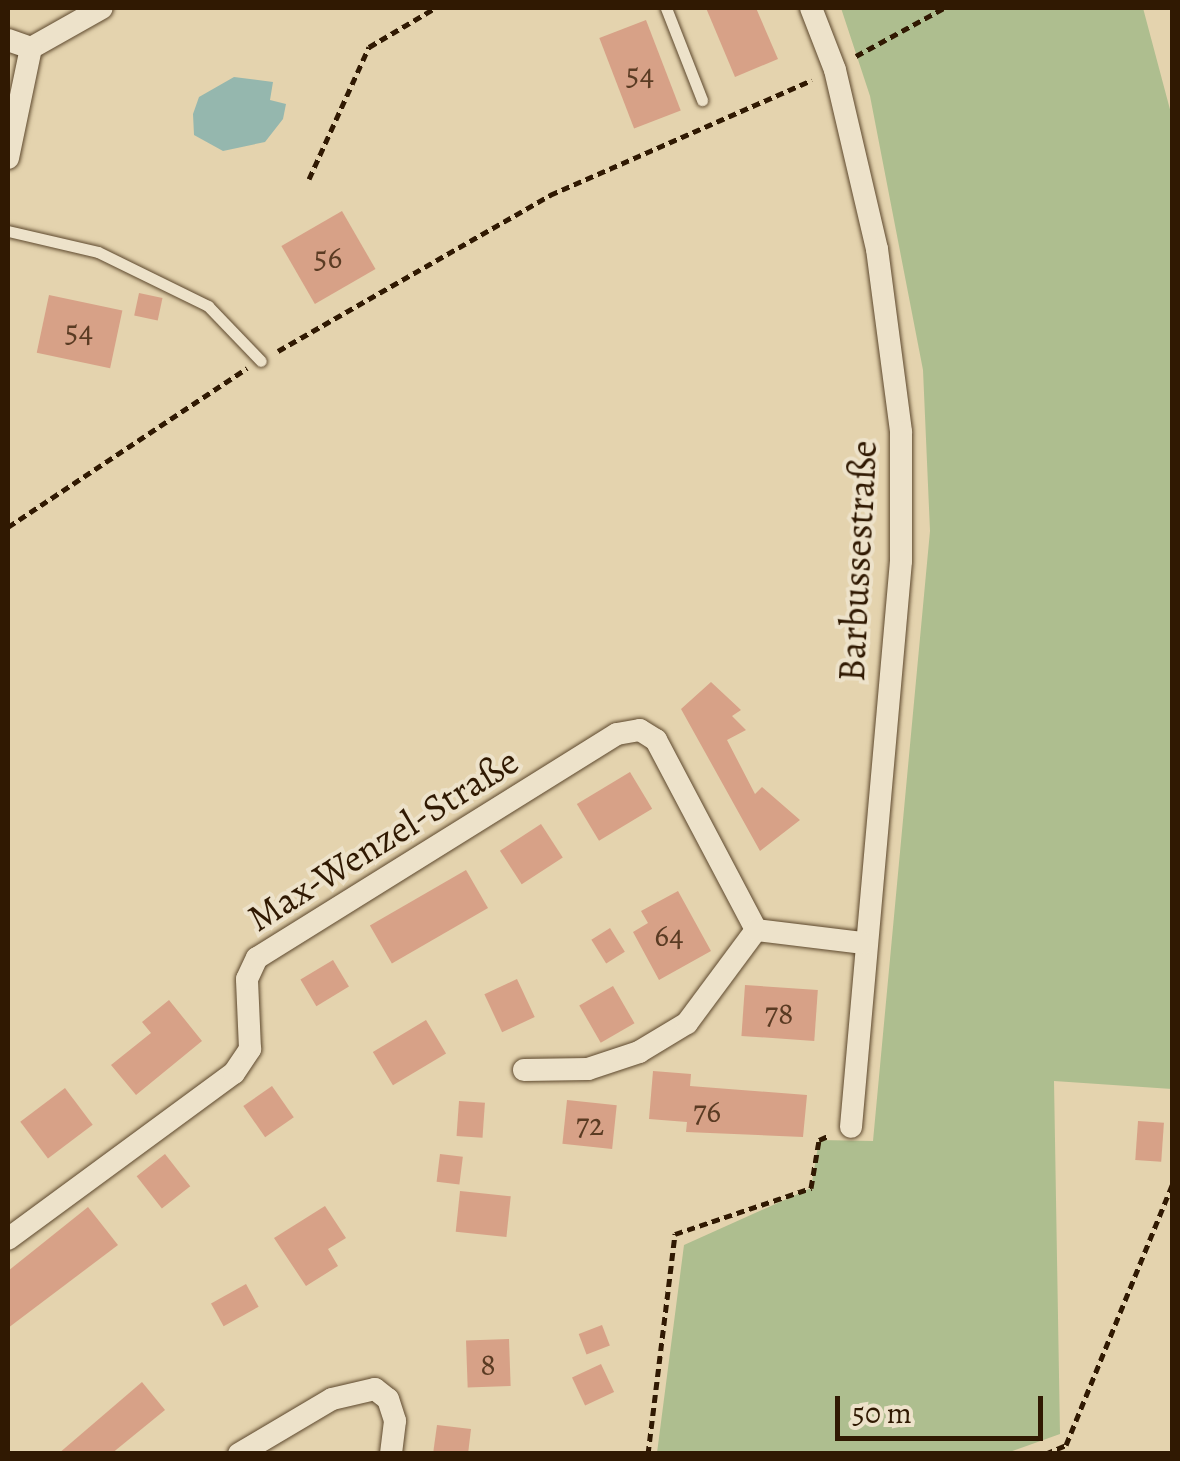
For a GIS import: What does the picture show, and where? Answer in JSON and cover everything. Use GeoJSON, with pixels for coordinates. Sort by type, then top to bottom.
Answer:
{"type":"FeatureCollection","features":[{"type":"Feature","properties":{"kind":"street"},"geometry":{"type":"LineString","coordinates":[[8,40],[31,48],[102,8]]}},
{"type":"Feature","properties":{"kind":"street","name":"Barbussestraße"},"geometry":{"type":"LineString","coordinates":[[811,8],[835,70],[877,250],[900,432],[900,561],[863,943],[851,1127]]}},
{"type":"Feature","properties":{"kind":"street"},"geometry":{"type":"LineString","coordinates":[[8,158],[31,48]]}},
{"type":"Feature","properties":{"kind":"street","name":"Max-Wenzel-Straße"},"geometry":{"type":"LineString","coordinates":[[8,1239],[234,1073],[250,1050],[248,979],[257,958],[617,734],[640,730],[656,740],[756,930]]}},
{"type":"Feature","properties":{"kind":"street"},"geometry":{"type":"LineString","coordinates":[[524,1070],[588,1069],[638,1052],[687,1023],[756,930],[863,943]]}},
{"type":"Feature","properties":{"kind":"street"},"geometry":{"type":"LineString","coordinates":[[239,1454],[332,1399],[375,1389],[388,1399],[395,1420],[390,1454]]}},
{"type":"Feature","properties":{"kind":"lane"},"geometry":{"type":"LineString","coordinates":[[666,8],[702,100]]}},
{"type":"Feature","properties":{"kind":"lane"},"geometry":{"type":"LineString","coordinates":[[8,231],[98,252],[208,306],[260,360]]}},
{"type":"Feature","properties":{"kind":"path"},"geometry":{"type":"LineString","coordinates":[[309,179],[369,47],[435,8]]}},
{"type":"Feature","properties":{"kind":"path"},"geometry":{"type":"LineString","coordinates":[[8,527],[260,360],[550,196],[835,70],[880,38],[944,8]]}},
{"type":"Feature","properties":{"kind":"path"},"geometry":{"type":"LineString","coordinates":[[648,1454],[675,1234],[812,1188],[819,1140],[851,1127]]}},
{"type":"Feature","properties":{"kind":"path"},"geometry":{"type":"LineString","coordinates":[[1045,1454],[1066,1446],[1172,1184]]}},
{"type":"Feature","properties":{"kind":"green space"},"geometry":{"type":"Polygon","coordinates":[[[841,8],[1143,8],[1172,117],[1172,1089],[1054,1081],[1060,1434],[1004,1454],[657,1453],[684,1245],[811,1188],[819,1140],[873,1141],[930,531],[923,370],[870,96],[841,8]]]}},
{"type":"Feature","properties":{"kind":"water"},"geometry":{"type":"Polygon","coordinates":[[[234,77],[273,82],[270,100],[286,104],[283,119],[265,142],[223,151],[194,135],[193,114],[199,97],[234,77]]]}},
{"type":"Feature","properties":{"kind":"building"},"geometry":{"type":"Polygon","coordinates":[[[706,8],[756,8],[778,59],[735,77],[706,8]]]}},
{"type":"Feature","properties":{"kind":"building"},"geometry":{"type":"Polygon","coordinates":[[[646,20],[681,111],[634,128],[599,38],[646,20]]]}},
{"type":"Feature","properties":{"kind":"building"},"geometry":{"type":"Polygon","coordinates":[[[342,211],[376,269],[315,304],[281,246],[342,211]]]}},
{"type":"Feature","properties":{"kind":"building"},"geometry":{"type":"Polygon","coordinates":[[[139,293],[162,298],[158,320],[134,315],[139,293]]]}},
{"type":"Feature","properties":{"kind":"building"},"geometry":{"type":"Polygon","coordinates":[[[49,295],[122,311],[110,368],[37,353],[49,295]]]}},
{"type":"Feature","properties":{"kind":"building"},"geometry":{"type":"Polygon","coordinates":[[[711,682],[741,710],[732,716],[746,730],[727,740],[755,794],[762,787],[800,820],[760,851],[681,709],[711,682]]]}},
{"type":"Feature","properties":{"kind":"building"},"geometry":{"type":"Polygon","coordinates":[[[630,772],[652,809],[599,841],[577,804],[630,772]]]}},
{"type":"Feature","properties":{"kind":"building"},"geometry":{"type":"Polygon","coordinates":[[[541,824],[563,858],[522,884],[500,851],[541,824]]]}},
{"type":"Feature","properties":{"kind":"building"},"geometry":{"type":"Polygon","coordinates":[[[466,870],[488,908],[392,964],[370,926],[466,870]]]}},
{"type":"Feature","properties":{"kind":"building"},"geometry":{"type":"Polygon","coordinates":[[[678,891],[711,951],[659,980],[633,932],[648,923],[641,911],[678,891]]]}},
{"type":"Feature","properties":{"kind":"building"},"geometry":{"type":"Polygon","coordinates":[[[610,928],[625,952],[606,963],[591,940],[610,928]]]}},
{"type":"Feature","properties":{"kind":"building"},"geometry":{"type":"Polygon","coordinates":[[[333,960],[349,987],[316,1006],[300,980],[333,960]]]}},
{"type":"Feature","properties":{"kind":"building"},"geometry":{"type":"Polygon","coordinates":[[[517,979],[535,1017],[502,1032],[484,994],[517,979]]]}},
{"type":"Feature","properties":{"kind":"building"},"geometry":{"type":"Polygon","coordinates":[[[745,985],[818,990],[814,1041],[741,1036],[745,985]]]}},
{"type":"Feature","properties":{"kind":"building"},"geometry":{"type":"Polygon","coordinates":[[[613,986],[634,1023],[601,1043],[579,1006],[613,986]]]}},
{"type":"Feature","properties":{"kind":"building"},"geometry":{"type":"Polygon","coordinates":[[[169,1000],[202,1041],[136,1095],[111,1065],[151,1033],[142,1022],[169,1000]]]}},
{"type":"Feature","properties":{"kind":"building"},"geometry":{"type":"Polygon","coordinates":[[[426,1020],[446,1053],[393,1085],[373,1052],[426,1020]]]}},
{"type":"Feature","properties":{"kind":"building"},"geometry":{"type":"Polygon","coordinates":[[[653,1071],[691,1074],[690,1086],[807,1095],[803,1137],[686,1132],[687,1122],[649,1119],[653,1071]]]}},
{"type":"Feature","properties":{"kind":"building"},"geometry":{"type":"Polygon","coordinates":[[[272,1086],[294,1117],[265,1137],[243,1106],[272,1086]]]}},
{"type":"Feature","properties":{"kind":"building"},"geometry":{"type":"Polygon","coordinates":[[[65,1088],[93,1125],[48,1158],[20,1122],[65,1088]]]}},
{"type":"Feature","properties":{"kind":"building"},"geometry":{"type":"Polygon","coordinates":[[[567,1100],[617,1105],[612,1149],[562,1144],[567,1100]]]}},
{"type":"Feature","properties":{"kind":"building"},"geometry":{"type":"Polygon","coordinates":[[[459,1101],[485,1103],[482,1138],[457,1136],[459,1101]]]}},
{"type":"Feature","properties":{"kind":"building"},"geometry":{"type":"Polygon","coordinates":[[[1138,1121],[1164,1123],[1161,1162],[1135,1160],[1138,1121]]]}},
{"type":"Feature","properties":{"kind":"building"},"geometry":{"type":"Polygon","coordinates":[[[165,1154],[190,1186],[162,1208],[137,1176],[165,1154]]]}},
{"type":"Feature","properties":{"kind":"building"},"geometry":{"type":"Polygon","coordinates":[[[440,1154],[463,1157],[459,1185],[437,1182],[440,1154]]]}},
{"type":"Feature","properties":{"kind":"building"},"geometry":{"type":"Polygon","coordinates":[[[460,1191],[511,1196],[506,1237],[456,1232],[460,1191]]]}},
{"type":"Feature","properties":{"kind":"building"},"geometry":{"type":"Polygon","coordinates":[[[325,1206],[346,1238],[328,1249],[338,1266],[306,1286],[274,1238],[325,1206]]]}},
{"type":"Feature","properties":{"kind":"building"},"geometry":{"type":"Polygon","coordinates":[[[88,1207],[118,1245],[8,1328],[8,1271],[88,1207]]]}},
{"type":"Feature","properties":{"kind":"building"},"geometry":{"type":"Polygon","coordinates":[[[246,1284],[259,1307],[224,1326],[211,1303],[246,1284]]]}},
{"type":"Feature","properties":{"kind":"building"},"geometry":{"type":"Polygon","coordinates":[[[602,1325],[610,1346],[587,1354],[579,1334],[602,1325]]]}},
{"type":"Feature","properties":{"kind":"building"},"geometry":{"type":"Polygon","coordinates":[[[509,1339],[511,1386],[468,1387],[466,1341],[509,1339]]]}},
{"type":"Feature","properties":{"kind":"building"},"geometry":{"type":"Polygon","coordinates":[[[601,1364],[614,1392],[585,1406],[572,1378],[601,1364]]]}},
{"type":"Feature","properties":{"kind":"building"},"geometry":{"type":"Polygon","coordinates":[[[142,1382],[165,1410],[111,1454],[58,1454],[142,1382]]]}},
{"type":"Feature","properties":{"kind":"building"},"geometry":{"type":"Polygon","coordinates":[[[437,1425],[471,1429],[468,1454],[433,1454],[437,1425]]]}}]}
